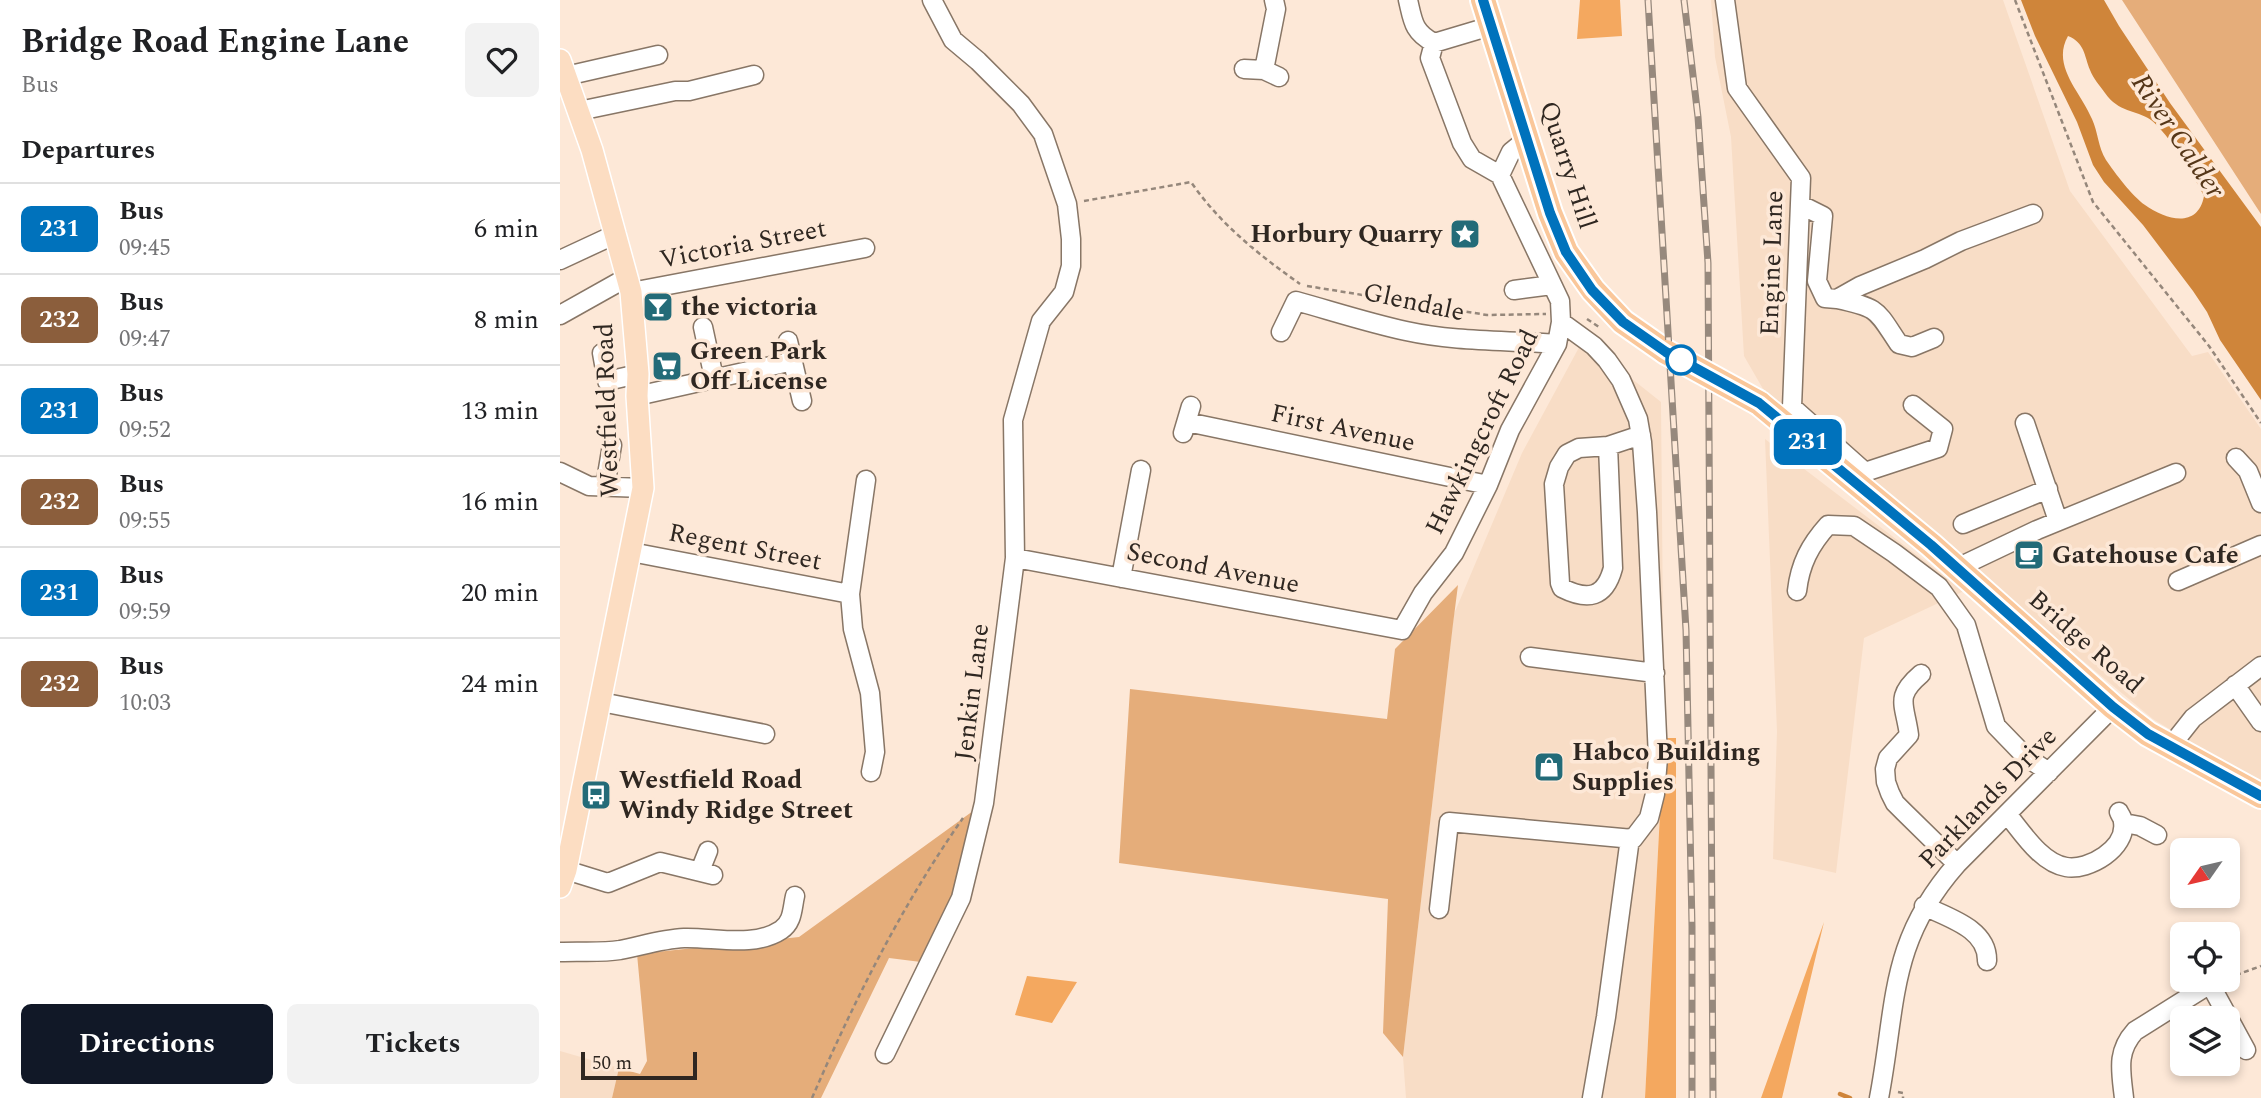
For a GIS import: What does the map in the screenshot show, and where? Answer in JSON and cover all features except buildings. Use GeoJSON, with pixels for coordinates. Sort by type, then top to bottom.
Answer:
{"type":"FeatureCollection","features":[{"type":"Feature","properties":{"kind":"highway","name":"Quarry Hill"},"geometry":{"type":"LineString","coordinates":[[1483,0],[1550,213],[1566,252],[1592,290],[1623,322],[1666,352],[1759,403]]}},
{"type":"Feature","properties":{"kind":"highway","name":"Bridge Road"},"geometry":{"type":"LineString","coordinates":[[1759,403],[1787,414],[2113,707],[2148,734],[2261,796]]}},
{"type":"Feature","properties":{"kind":"main road","name":"Westfield Road"},"geometry":{"type":"LineString","coordinates":[[563,68],[579,111],[616,234],[628,285],[638,374],[643,488],[563,879]]}},
{"type":"Feature","properties":{"kind":"street"},"geometry":{"type":"LineString","coordinates":[[932,0],[953,40],[1021,104],[1043,134],[1067,204]]}},
{"type":"Feature","properties":{"kind":"street"},"geometry":{"type":"LineString","coordinates":[[1244,69],[1271,74],[1276,9],[1274,0]]}},
{"type":"Feature","properties":{"kind":"street"},"geometry":{"type":"LineString","coordinates":[[1408,0],[1420,36],[1434,43],[1491,26]]}},
{"type":"Feature","properties":{"kind":"street","name":"Engine Lane"},"geometry":{"type":"LineString","coordinates":[[1724,0],[1737,88],[1801,178],[1787,414]]}},
{"type":"Feature","properties":{"kind":"street"},"geometry":{"type":"LineString","coordinates":[[1434,43],[1430,58],[1462,143],[1472,159],[1500,175],[1511,152],[1527,139]]}},
{"type":"Feature","properties":{"kind":"street"},"geometry":{"type":"LineString","coordinates":[[563,68],[658,54]]}},
{"type":"Feature","properties":{"kind":"street"},"geometry":{"type":"LineString","coordinates":[[579,111],[675,91],[689,91],[754,75]]}},
{"type":"Feature","properties":{"kind":"street","name":"Hawkingcroft Road"},"geometry":{"type":"LineString","coordinates":[[1402,630],[1423,593],[1454,553],[1488,485],[1510,430],[1557,344],[1561,318],[1560,301],[1500,175]]}},
{"type":"Feature","properties":{"kind":"street","name":"Jenkin Lane"},"geometry":{"type":"LineString","coordinates":[[886,1054],[961,898],[985,803],[1016,558],[1013,420],[1041,321],[1064,292],[1071,267],[1067,204]]}},
{"type":"Feature","properties":{"kind":"street"},"geometry":{"type":"LineString","coordinates":[[1801,205],[1823,216],[1817,281],[1825,298],[1865,304],[1880,314],[1899,344],[1912,347],[1934,338]]}},
{"type":"Feature","properties":{"kind":"street"},"geometry":{"type":"LineString","coordinates":[[1837,299],[1961,241],[2033,214]]}},
{"type":"Feature","properties":{"kind":"street"},"geometry":{"type":"LineString","coordinates":[[560,260],[616,234]]}},
{"type":"Feature","properties":{"kind":"street","name":"Victoria Street"},"geometry":{"type":"LineString","coordinates":[[560,315],[628,285],[865,248]]}},
{"type":"Feature","properties":{"kind":"street"},"geometry":{"type":"LineString","coordinates":[[1514,290],[1552,285]]}},
{"type":"Feature","properties":{"kind":"street","name":"Glendale"},"geometry":{"type":"LineString","coordinates":[[1281,332],[1296,301],[1407,332],[1474,341],[1509,340],[1557,344]]}},
{"type":"Feature","properties":{"kind":"street"},"geometry":{"type":"LineString","coordinates":[[1439,909],[1449,822],[1633,839],[1649,818],[1655,794],[1658,758],[1655,673],[1647,512],[1638,419],[1607,359],[1561,318]]}},
{"type":"Feature","properties":{"kind":"street"},"geometry":{"type":"LineString","coordinates":[[703,327],[714,378]]}},
{"type":"Feature","properties":{"kind":"street"},"geometry":{"type":"LineString","coordinates":[[788,341],[802,401]]}},
{"type":"Feature","properties":{"kind":"street"},"geometry":{"type":"LineString","coordinates":[[602,353],[607,381],[638,374]]}},
{"type":"Feature","properties":{"kind":"street"},"geometry":{"type":"LineString","coordinates":[[637,396],[793,361]]}},
{"type":"Feature","properties":{"kind":"street"},"geometry":{"type":"LineString","coordinates":[[1787,414],[1865,472],[1938,448],[1943,429],[1913,405]]}},
{"type":"Feature","properties":{"kind":"street","name":"First Avenue"},"geometry":{"type":"LineString","coordinates":[[1187,420],[1488,485]]}},
{"type":"Feature","properties":{"kind":"street"},"geometry":{"type":"LineString","coordinates":[[2025,424],[2058,521]]}},
{"type":"Feature","properties":{"kind":"street"},"geometry":{"type":"LineString","coordinates":[[1608,446],[1613,569],[1609,583],[1601,592],[1582,596],[1562,588],[1560,583],[1554,484],[1559,467],[1567,454],[1579,448],[1608,446],[1641,435]]}},
{"type":"Feature","properties":{"kind":"street"},"geometry":{"type":"LineString","coordinates":[[605,487],[612,445]]}},
{"type":"Feature","properties":{"kind":"street"},"geometry":{"type":"LineString","coordinates":[[2236,457],[2248,471],[2261,503]]}},
{"type":"Feature","properties":{"kind":"street"},"geometry":{"type":"LineString","coordinates":[[1121,578],[1141,470]]}},
{"type":"Feature","properties":{"kind":"street"},"geometry":{"type":"LineString","coordinates":[[560,472],[589,486],[643,488]]}},
{"type":"Feature","properties":{"kind":"street"},"geometry":{"type":"LineString","coordinates":[[1957,568],[2058,521],[2176,473]]}},
{"type":"Feature","properties":{"kind":"street","name":"Regent Street"},"geometry":{"type":"LineString","coordinates":[[866,480],[849,594],[853,629],[870,693],[875,752],[871,772]]}},
{"type":"Feature","properties":{"kind":"street"},"geometry":{"type":"LineString","coordinates":[[1963,524],[2048,489]]}},
{"type":"Feature","properties":{"kind":"street"},"geometry":{"type":"LineString","coordinates":[[1797,591],[1807,552],[1828,525],[1854,526],[1894,553],[1939,587],[1966,625],[1996,726],[2026,757],[2049,772]]}},
{"type":"Feature","properties":{"kind":"street"},"geometry":{"type":"LineString","coordinates":[[2178,582],[2261,545]]}},
{"type":"Feature","properties":{"kind":"street","name":"Regent Street"},"geometry":{"type":"LineString","coordinates":[[631,552],[849,594]]}},
{"type":"Feature","properties":{"kind":"street","name":"Second Avenue"},"geometry":{"type":"LineString","coordinates":[[1016,558],[1402,630]]}},
{"type":"Feature","properties":{"kind":"street"},"geometry":{"type":"LineString","coordinates":[[1530,657],[1655,673]]}},
{"type":"Feature","properties":{"kind":"street"},"geometry":{"type":"LineString","coordinates":[[2170,747],[2193,718],[2261,666]]}},
{"type":"Feature","properties":{"kind":"street"},"geometry":{"type":"LineString","coordinates":[[1921,674],[1907,686],[1903,694],[1909,735],[1888,758],[1886,782],[1895,803],[1957,864]]}},
{"type":"Feature","properties":{"kind":"street"},"geometry":{"type":"LineString","coordinates":[[2235,685],[2261,723]]}},
{"type":"Feature","properties":{"kind":"street"},"geometry":{"type":"LineString","coordinates":[[601,702],[765,734]]}},
{"type":"Feature","properties":{"kind":"street","name":"Parklands Drive"},"geometry":{"type":"LineString","coordinates":[[1879,1098],[1897,974],[1924,906],[1957,864],[2113,707]]}},
{"type":"Feature","properties":{"kind":"street"},"geometry":{"type":"LineString","coordinates":[[2007,814],[2042,854],[2066,867],[2092,865],[2103,858],[2120,836],[2121,817],[2157,835]]}},
{"type":"Feature","properties":{"kind":"street"},"geometry":{"type":"LineString","coordinates":[[1592,1098],[1608,1006],[1630,838]]}},
{"type":"Feature","properties":{"kind":"street"},"geometry":{"type":"LineString","coordinates":[[563,879],[608,883],[660,862],[707,873],[708,851]]}},
{"type":"Feature","properties":{"kind":"street"},"geometry":{"type":"LineString","coordinates":[[560,952],[617,951],[671,940],[759,938],[777,932],[790,920],[795,896]]}},
{"type":"Feature","properties":{"kind":"street"},"geometry":{"type":"LineString","coordinates":[[1924,906],[1976,933],[1987,951],[1987,961]]}},
{"type":"Feature","properties":{"kind":"street"},"geometry":{"type":"LineString","coordinates":[[2124,1098],[2122,1048],[2127,1040],[2135,1031],[2195,992]]}},
{"type":"Feature","properties":{"kind":"street"},"geometry":{"type":"LineString","coordinates":[[2216,992],[2246,1050]]}},
{"type":"Feature","properties":{"kind":"path"},"geometry":{"type":"LineString","coordinates":[[2015,0],[2093,202],[2210,346],[2261,423]]}},
{"type":"Feature","properties":{"kind":"path"},"geometry":{"type":"LineString","coordinates":[[1067,204],[1191,182],[1209,208],[1259,255],[1301,285],[1488,315],[1561,318]]}},
{"type":"Feature","properties":{"kind":"path"},"geometry":{"type":"LineString","coordinates":[[812,1098],[860,994],[892,933],[934,860],[969,809]]}},
{"type":"Feature","properties":{"kind":"path"},"geometry":{"type":"LineString","coordinates":[[2240,973],[2261,965]]}},
{"type":"Feature","properties":{"kind":"shaded area"},"geometry":{"type":"Polygon","coordinates":[[[1580,0],[1620,0],[1622,36],[1577,39],[1580,0]]]}},
{"type":"Feature","properties":{"kind":"shaded area"},"geometry":{"type":"Polygon","coordinates":[[[1711,0],[2003,0],[2070,191],[2192,356],[2208,352],[2261,429],[2261,780],[2227,764],[2153,719],[1770,401],[1744,356],[1731,137],[1715,57],[1711,0]]]}},
{"type":"Feature","properties":{"kind":"shaded area"},"geometry":{"type":"Polygon","coordinates":[[[2122,0],[2261,0],[2261,214],[2259,211],[2122,0]]]}},
{"type":"Feature","properties":{"kind":"shaded area"},"geometry":{"type":"Polygon","coordinates":[[[1583,340],[1661,402],[1664,738],[1645,1098],[1406,1098],[1403,1057],[1454,614],[1522,453],[1583,340]]]}},
{"type":"Feature","properties":{"kind":"shaded area"},"geometry":{"type":"Polygon","coordinates":[[[1765,439],[1964,591],[1864,638],[1836,873],[1773,859],[1777,731],[1765,439]]]}},
{"type":"Feature","properties":{"kind":"shaded area"},"geometry":{"type":"Polygon","coordinates":[[[1458,585],[1403,1057],[1383,1033],[1388,899],[1119,863],[1130,689],[1387,719],[1395,649],[1458,585]]]}},
{"type":"Feature","properties":{"kind":"shaded area"},"geometry":{"type":"Polygon","coordinates":[[[1664,738],[1676,738],[1676,1098],[1645,1098],[1664,738]]]}},
{"type":"Feature","properties":{"kind":"shaded area"},"geometry":{"type":"Polygon","coordinates":[[[973,811],[956,894],[921,962],[889,958],[821,1098],[612,1098],[619,1068],[640,1074],[647,1061],[637,954],[799,937],[973,811]]]}},
{"type":"Feature","properties":{"kind":"shaded area"},"geometry":{"type":"Polygon","coordinates":[[[1824,922],[1782,1098],[1761,1098],[1824,922]]]}},
{"type":"Feature","properties":{"kind":"shaded area"},"geometry":{"type":"Polygon","coordinates":[[[1027,976],[1077,982],[1052,1023],[1015,1015],[1027,976]]]}},
{"type":"Feature","properties":{"kind":"shaded area"},"geometry":{"type":"Polygon","coordinates":[[[560,1051],[619,1068],[612,1098],[560,1098],[560,1051]]]}},
{"type":"Feature","properties":{"kind":"water","name":"River Calder"},"geometry":{"type":"Polygon","coordinates":[[[2021,0],[2104,0],[2170,103],[2261,227],[2261,400],[2220,340],[2207,312],[2193,291],[2093,165],[2077,122],[2035,36],[2021,0]],[[2068,36],[2064,47],[2065,68],[2092,119],[2106,160],[2135,196],[2153,210],[2162,215],[2180,218],[2195,213],[2204,196],[2173,144],[2151,120],[2121,107],[2110,99],[2093,76],[2083,50],[2068,36]]]}},
{"type":"Feature","properties":{"kind":"waterway"},"geometry":{"type":"LineString","coordinates":[[1840,1094],[1850,1098]]}},
{"type":"Feature","properties":{"kind":"railway"},"geometry":{"type":"LineString","coordinates":[[1648,0],[1686,630],[1692,926],[1692,1098]]}},
{"type":"Feature","properties":{"kind":"railway"},"geometry":{"type":"LineString","coordinates":[[1684,0],[1698,117],[1708,263],[1713,1098]]}},
{"type":"Feature","properties":{"kind":"bus line","name":"231"},"geometry":{"type":"LineString","coordinates":[[1483,0],[1550,213],[1566,252],[1592,290],[1623,322],[1666,352],[1759,403],[1782,421],[1931,545],[2113,707],[2148,734],[2261,796]]}},
{"type":"Feature","properties":{"kind":"place","name":"Horbury Quarry"},"geometry":{"type":"Point","coordinates":[1465,234]}},
{"type":"Feature","properties":{"kind":"place","name":"the victoria"},"geometry":{"type":"Point","coordinates":[658,307]}},
{"type":"Feature","properties":{"kind":"place","name":"Green Park Off License"},"geometry":{"type":"Point","coordinates":[667,366]}},
{"type":"Feature","properties":{"kind":"place","name":"Gatehouse Cafe"},"geometry":{"type":"Point","coordinates":[2029,555]}},
{"type":"Feature","properties":{"kind":"place","name":"Habco Building Supplies"},"geometry":{"type":"Point","coordinates":[1549,767]}},
{"type":"Feature","properties":{"kind":"place","name":"Westfield Road Windy Ridge Street"},"geometry":{"type":"Point","coordinates":[596,795]}}]}
